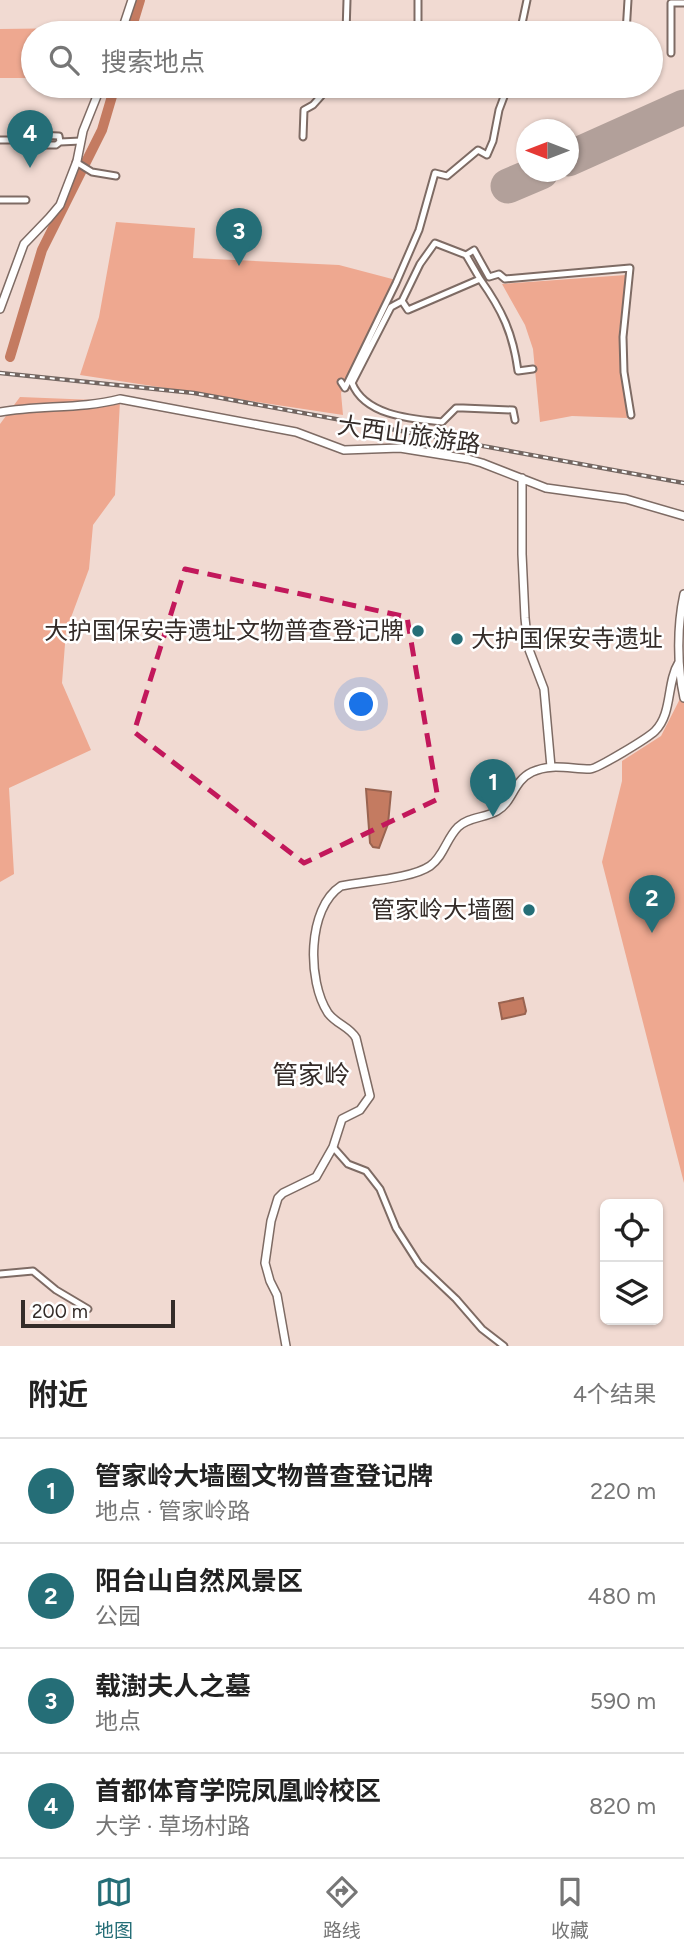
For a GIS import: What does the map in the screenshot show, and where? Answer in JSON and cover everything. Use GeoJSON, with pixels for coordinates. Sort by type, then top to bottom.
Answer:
{"type":"FeatureCollection","features":[{"type":"Feature","properties":{"kind":"street"},"geometry":{"type":"LineString","coordinates":[[125,21],[132,0]]}},
{"type":"Feature","properties":{"kind":"street"},"geometry":{"type":"LineString","coordinates":[[346,21],[347,0]]}},
{"type":"Feature","properties":{"kind":"street"},"geometry":{"type":"LineString","coordinates":[[418,0],[418,21]]}},
{"type":"Feature","properties":{"kind":"street"},"geometry":{"type":"LineString","coordinates":[[523,21],[527,0]]}},
{"type":"Feature","properties":{"kind":"street"},"geometry":{"type":"LineString","coordinates":[[627,21],[628,0]]}},
{"type":"Feature","properties":{"kind":"street"},"geometry":{"type":"LineString","coordinates":[[671,52],[671,3],[684,3]]}},
{"type":"Feature","properties":{"kind":"street"},"geometry":{"type":"LineString","coordinates":[[0,309],[23,244],[60,205],[78,163],[81,142],[97,98]]}},
{"type":"Feature","properties":{"kind":"street"},"geometry":{"type":"LineString","coordinates":[[303,137],[304,110],[319,98]]}},
{"type":"Feature","properties":{"kind":"street"},"geometry":{"type":"LineString","coordinates":[[341,382],[345,388],[396,283],[419,230],[435,173],[447,176],[478,149],[487,155],[494,141],[504,98]]}},
{"type":"Feature","properties":{"kind":"street"},"geometry":{"type":"LineString","coordinates":[[0,140],[30,140],[36,135],[59,136],[60,142]]}},
{"type":"Feature","properties":{"kind":"street"},"geometry":{"type":"LineString","coordinates":[[30,140],[30,145],[81,142]]}},
{"type":"Feature","properties":{"kind":"street"},"geometry":{"type":"LineString","coordinates":[[78,163],[92,172],[116,176]]}},
{"type":"Feature","properties":{"kind":"street"},"geometry":{"type":"LineString","coordinates":[[0,200],[26,200]]}},
{"type":"Feature","properties":{"kind":"street"},"geometry":{"type":"LineString","coordinates":[[515,419],[513,410],[456,408],[442,422],[417,419],[371,407],[357,395],[352,383],[391,307],[402,301],[420,264],[435,243],[466,255],[507,323],[515,343],[518,371],[533,369]]}},
{"type":"Feature","properties":{"kind":"street"},"geometry":{"type":"LineString","coordinates":[[466,255],[474,250],[489,277],[499,274],[505,279],[629,268],[623,337],[624,372],[631,415]]}},
{"type":"Feature","properties":{"kind":"street"},"geometry":{"type":"LineString","coordinates":[[402,301],[408,310],[480,279]]}},
{"type":"Feature","properties":{"kind":"street","name":"大西山旅游路"},"geometry":{"type":"LineString","coordinates":[[0,412],[26,407],[96,404],[121,400],[296,432],[344,450],[400,448],[468,459],[546,488],[626,499],[684,516]]}},
{"type":"Feature","properties":{"kind":"street"},"geometry":{"type":"LineString","coordinates":[[522,478],[525,618],[528,647],[544,689],[551,767]]}},
{"type":"Feature","properties":{"kind":"street"},"geometry":{"type":"LineString","coordinates":[[684,594],[679,662],[684,698]]}},
{"type":"Feature","properties":{"kind":"street"},"geometry":{"type":"LineString","coordinates":[[286,1346],[277,1295],[265,1263],[271,1221],[278,1198],[292,1187],[316,1177],[333,1147],[342,1119],[366,1104],[370,1092],[356,1038],[328,1012],[315,979],[312,956],[324,905],[341,886],[401,875],[430,866],[444,851],[458,826],[498,811],[507,803],[520,780],[533,772],[551,767],[597,768],[655,731],[666,711],[670,686],[679,662]]}},
{"type":"Feature","properties":{"kind":"street"},"geometry":{"type":"LineString","coordinates":[[333,1147],[348,1164],[366,1171],[380,1189],[396,1228],[419,1264],[456,1299],[482,1329],[504,1346]]}},
{"type":"Feature","properties":{"kind":"street"},"geometry":{"type":"LineString","coordinates":[[0,1274],[33,1270],[56,1290],[88,1309]]}},
{"type":"Feature","properties":{"kind":"highlighted area"},"geometry":{"type":"Polygon","coordinates":[[[185,569],[407,617],[438,799],[304,863],[134,732],[185,569]]]}},
{"type":"Feature","properties":{"kind":"shaded area"},"geometry":{"type":"Polygon","coordinates":[[[0,29],[21,29],[21,78],[0,78],[0,29]]]}},
{"type":"Feature","properties":{"kind":"shaded area"},"geometry":{"type":"Polygon","coordinates":[[[116,222],[195,228],[193,258],[339,265],[396,280],[341,393],[343,415],[80,375],[99,317],[116,222]]]}},
{"type":"Feature","properties":{"kind":"shaded area"},"geometry":{"type":"Polygon","coordinates":[[[626,275],[619,334],[627,418],[572,416],[540,422],[533,349],[525,325],[502,284],[626,275]]]}},
{"type":"Feature","properties":{"kind":"shaded area"},"geometry":{"type":"Polygon","coordinates":[[[20,397],[120,401],[115,495],[93,525],[89,569],[66,631],[62,683],[91,750],[9,788],[14,874],[0,882],[0,424],[20,397]]]}},
{"type":"Feature","properties":{"kind":"shaded area"},"geometry":{"type":"Polygon","coordinates":[[[684,691],[684,1183],[602,862],[622,781],[622,761],[661,736],[684,691]]]}},
{"type":"Feature","properties":{"kind":"shaded area"},"geometry":{"type":"Polygon","coordinates":[[[366,789],[391,792],[388,824],[379,848],[370,843],[366,789]]]}},
{"type":"Feature","properties":{"kind":"shaded area"},"geometry":{"type":"Polygon","coordinates":[[[523,998],[525,1014],[502,1019],[499,1003],[523,998]]]}},
{"type":"Feature","properties":{"kind":"waterway"},"geometry":{"type":"LineString","coordinates":[[134,21],[140,0]]}},
{"type":"Feature","properties":{"kind":"waterway"},"geometry":{"type":"LineString","coordinates":[[10,357],[42,250],[102,130],[111,98]]}},
{"type":"Feature","properties":{"kind":"runway"},"geometry":{"type":"LineString","coordinates":[[579,154],[684,107]]}},
{"type":"Feature","properties":{"kind":"runway"},"geometry":{"type":"LineString","coordinates":[[508,186],[517,182]]}},
{"type":"Feature","properties":{"kind":"railway"},"geometry":{"type":"LineString","coordinates":[[0,373],[194,393],[684,483]]}},
{"type":"Feature","properties":{"kind":"place","name":"首都体育学院凤凰岭校区"},"geometry":{"type":"Point","coordinates":[30,168]}},
{"type":"Feature","properties":{"kind":"place","name":"载澍夫人之墓"},"geometry":{"type":"Point","coordinates":[239,266]}},
{"type":"Feature","properties":{"kind":"place","name":"大护国保安寺遗址文物普查登记牌"},"geometry":{"type":"Point","coordinates":[418,631]}},
{"type":"Feature","properties":{"kind":"place","name":"大护国保安寺遗址"},"geometry":{"type":"Point","coordinates":[457,639]}},
{"type":"Feature","properties":{"kind":"place","name":"管家岭大墙圈文物普查登记牌"},"geometry":{"type":"Point","coordinates":[493,817]}},
{"type":"Feature","properties":{"kind":"place","name":"管家岭大墙圈"},"geometry":{"type":"Point","coordinates":[529,910]}},
{"type":"Feature","properties":{"kind":"place","name":"阳台山自然风景区"},"geometry":{"type":"Point","coordinates":[652,933]}},
{"type":"Feature","properties":{"kind":"district","name":"管家岭"},"geometry":{"type":"Point","coordinates":[311,1075]}}]}
